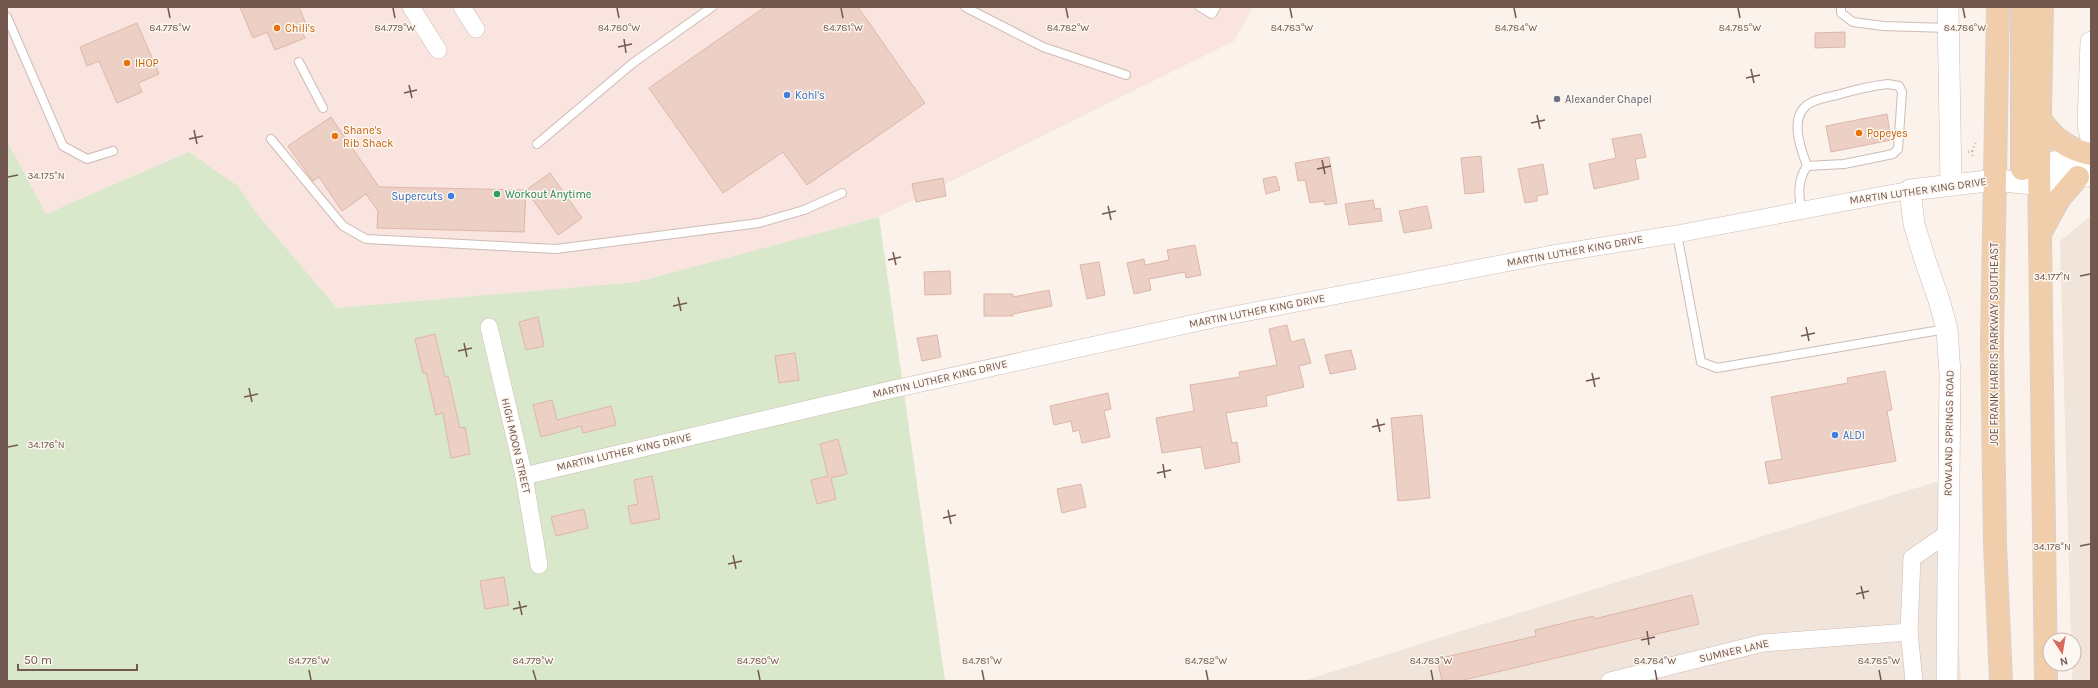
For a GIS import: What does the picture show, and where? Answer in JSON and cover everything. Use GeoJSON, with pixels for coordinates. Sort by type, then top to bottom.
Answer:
{"type":"FeatureCollection","features":[{"type":"Feature","properties":{"kind":"main road","name":"JOE FRANK HARRIS PARKWAY SOUTHEAST"},"geometry":{"type":"LineString","coordinates":[[1998,7],[1992,342],[1995,545],[2001,681]]}},
{"type":"Feature","properties":{"kind":"main road"},"geometry":{"type":"LineString","coordinates":[[2022,7],[2040,236],[2046,681]]}},
{"type":"Feature","properties":{"kind":"main road"},"geometry":{"type":"LineString","coordinates":[[2034,173],[2040,120],[2042,7]]}},
{"type":"Feature","properties":{"kind":"main road"},"geometry":{"type":"LineString","coordinates":[[2040,120],[2057,139],[2080,152],[2091,155]]}},
{"type":"Feature","properties":{"kind":"main road"},"geometry":{"type":"LineString","coordinates":[[2040,236],[2059,199],[2087,179]]}},
{"type":"Feature","properties":{"kind":"street"},"geometry":{"type":"LineString","coordinates":[[411,7],[438,50]]}},
{"type":"Feature","properties":{"kind":"street"},"geometry":{"type":"LineString","coordinates":[[462,7],[476,29]]}},
{"type":"Feature","properties":{"kind":"street"},"geometry":{"type":"LineString","coordinates":[[1948,7],[1950,185]]}},
{"type":"Feature","properties":{"kind":"street"},"geometry":{"type":"LineString","coordinates":[[2091,42],[2088,125],[2091,138]]}},
{"type":"Feature","properties":{"kind":"street","name":"MARTIN LUTHER KING DRIVE"},"geometry":{"type":"LineString","coordinates":[[524,476],[894,389],[1218,318],[1910,190],[1996,180],[2034,173],[2091,155]]}},
{"type":"Feature","properties":{"kind":"street","name":"MARTIN LUTHER KING DRIVE"},"geometry":{"type":"LineString","coordinates":[[2034,173],[2087,179]]}},
{"type":"Feature","properties":{"kind":"street","name":"ROWLAND SPRINGS ROAD"},"geometry":{"type":"LineString","coordinates":[[1910,190],[1914,224],[1947,329],[1950,374],[1947,534],[1947,681]]}},
{"type":"Feature","properties":{"kind":"street","name":"HIGH MOON STREET"},"geometry":{"type":"LineString","coordinates":[[489,327],[524,476],[539,565]]}},
{"type":"Feature","properties":{"kind":"street"},"geometry":{"type":"LineString","coordinates":[[1914,681],[1909,632],[1912,558],[1947,534]]}},
{"type":"Feature","properties":{"kind":"street","name":"SUMNER LANE"},"geometry":{"type":"LineString","coordinates":[[1610,681],[1763,643],[1909,632]]}},
{"type":"Feature","properties":{"kind":"lane"},"geometry":{"type":"LineString","coordinates":[[536,144],[632,63],[712,7]]}},
{"type":"Feature","properties":{"kind":"lane"},"geometry":{"type":"LineString","coordinates":[[965,7],[1043,48],[1126,76]]}},
{"type":"Feature","properties":{"kind":"lane"},"geometry":{"type":"LineString","coordinates":[[1200,7],[1212,14],[1216,7]]}},
{"type":"Feature","properties":{"kind":"lane"},"geometry":{"type":"LineString","coordinates":[[1841,10],[1854,22],[1883,26],[1948,28]]}},
{"type":"Feature","properties":{"kind":"lane"},"geometry":{"type":"LineString","coordinates":[[7,17],[63,146],[87,159],[112,151]]}},
{"type":"Feature","properties":{"kind":"lane"},"geometry":{"type":"LineString","coordinates":[[299,62],[323,108]]}},
{"type":"Feature","properties":{"kind":"lane"},"geometry":{"type":"LineString","coordinates":[[1888,84],[1899,86],[1902,92],[1900,139],[1898,149],[1893,154],[1844,164],[1807,166],[1799,143],[1798,124],[1800,114],[1807,105],[1869,86],[1888,84]]}},
{"type":"Feature","properties":{"kind":"lane"},"geometry":{"type":"LineString","coordinates":[[271,139],[342,226],[366,239],[556,249],[759,223],[804,210],[842,193]]}},
{"type":"Feature","properties":{"kind":"lane"},"geometry":{"type":"LineString","coordinates":[[1801,211],[1798,187],[1803,172],[1807,166]]}},
{"type":"Feature","properties":{"kind":"lane"},"geometry":{"type":"LineString","coordinates":[[1677,234],[1701,362],[1718,368],[1947,329]]}},
{"type":"Feature","properties":{"kind":"path"},"geometry":{"type":"LineString","coordinates":[[1973,157],[1972,151],[1977,141],[1981,138]]}},
{"type":"Feature","properties":{"kind":"path"},"geometry":{"type":"LineString","coordinates":[[1962,154],[1972,151]]}},
{"type":"Feature","properties":{"kind":"shaded area"},"geometry":{"type":"Polygon","coordinates":[[[7,7],[1253,7],[1234,41],[879,217],[637,282],[337,308],[257,214],[238,186],[189,152],[46,214],[7,141],[7,7]]]}},
{"type":"Feature","properties":{"kind":"shaded area"},"geometry":{"type":"Polygon","coordinates":[[[2091,216],[2091,681],[2072,681],[2072,672],[2082,672],[2082,632],[2071,632],[2060,241],[2091,216]]]}},
{"type":"Feature","properties":{"kind":"shaded area"},"geometry":{"type":"Polygon","coordinates":[[[1948,478],[1961,681],[1303,681],[1948,478]]]}},
{"type":"Feature","properties":{"kind":"green space"},"geometry":{"type":"Polygon","coordinates":[[[7,141],[46,214],[189,152],[238,186],[257,214],[337,308],[637,282],[879,217],[945,681],[7,681],[7,141]]]}},
{"type":"Feature","properties":{"kind":"building","name":"Chili's"},"geometry":{"type":"Polygon","coordinates":[[[240,7],[299,7],[307,27],[301,29],[305,38],[275,50],[267,32],[253,38],[240,7]]]}},
{"type":"Feature","properties":{"kind":"building","name":"Kohl's"},"geometry":{"type":"Polygon","coordinates":[[[765,7],[858,7],[925,103],[807,185],[783,152],[723,193],[649,88],[765,7]]]}},
{"type":"Feature","properties":{"kind":"building","name":"IHOP"},"geometry":{"type":"Polygon","coordinates":[[[137,23],[159,74],[138,83],[142,92],[117,103],[99,61],[87,66],[80,47],[137,23]]]}},
{"type":"Feature","properties":{"kind":"building"},"geometry":{"type":"Polygon","coordinates":[[[1845,32],[1845,47],[1815,48],[1815,33],[1845,32]]]}},
{"type":"Feature","properties":{"kind":"building","name":"Popeyes"},"geometry":{"type":"Polygon","coordinates":[[[1887,114],[1891,140],[1831,152],[1826,126],[1887,114]]]}},
{"type":"Feature","properties":{"kind":"building"},"geometry":{"type":"Polygon","coordinates":[[[331,117],[379,187],[526,190],[524,232],[377,228],[378,211],[366,194],[342,211],[319,177],[313,181],[288,146],[331,117]]]}},
{"type":"Feature","properties":{"kind":"building"},"geometry":{"type":"Polygon","coordinates":[[[1641,134],[1646,157],[1635,159],[1639,179],[1594,189],[1589,164],[1616,158],[1612,139],[1641,134]]]}},
{"type":"Feature","properties":{"kind":"building"},"geometry":{"type":"Polygon","coordinates":[[[1481,156],[1484,192],[1465,194],[1461,158],[1481,156]]]}},
{"type":"Feature","properties":{"kind":"building"},"geometry":{"type":"Polygon","coordinates":[[[1329,157],[1337,203],[1325,205],[1324,201],[1310,203],[1305,180],[1298,181],[1295,163],[1329,157]]]}},
{"type":"Feature","properties":{"kind":"building"},"geometry":{"type":"Polygon","coordinates":[[[1543,164],[1548,194],[1537,196],[1537,201],[1525,203],[1518,169],[1543,164]]]}},
{"type":"Feature","properties":{"kind":"building"},"geometry":{"type":"Polygon","coordinates":[[[550,173],[582,218],[558,235],[526,190],[550,173]]]}},
{"type":"Feature","properties":{"kind":"building"},"geometry":{"type":"Polygon","coordinates":[[[1276,176],[1280,190],[1266,194],[1263,179],[1276,176]]]}},
{"type":"Feature","properties":{"kind":"building"},"geometry":{"type":"Polygon","coordinates":[[[943,178],[946,196],[916,202],[912,184],[943,178]]]}},
{"type":"Feature","properties":{"kind":"building"},"geometry":{"type":"Polygon","coordinates":[[[1373,200],[1375,209],[1380,208],[1382,221],[1349,225],[1345,204],[1373,200]]]}},
{"type":"Feature","properties":{"kind":"building"},"geometry":{"type":"Polygon","coordinates":[[[1427,206],[1432,228],[1404,233],[1399,211],[1427,206]]]}},
{"type":"Feature","properties":{"kind":"building"},"geometry":{"type":"Polygon","coordinates":[[[1195,245],[1201,275],[1186,278],[1185,272],[1149,279],[1151,290],[1134,294],[1127,263],[1144,259],[1145,265],[1169,260],[1167,250],[1195,245]]]}},
{"type":"Feature","properties":{"kind":"building"},"geometry":{"type":"Polygon","coordinates":[[[1099,262],[1105,295],[1087,299],[1080,265],[1099,262]]]}},
{"type":"Feature","properties":{"kind":"building"},"geometry":{"type":"Polygon","coordinates":[[[950,271],[951,294],[925,295],[924,272],[950,271]]]}},
{"type":"Feature","properties":{"kind":"building"},"geometry":{"type":"Polygon","coordinates":[[[1049,290],[1052,306],[1013,314],[1013,316],[984,316],[984,294],[1013,294],[1013,297],[1049,290]]]}},
{"type":"Feature","properties":{"kind":"building"},"geometry":{"type":"Polygon","coordinates":[[[538,317],[544,346],[526,350],[519,322],[538,317]]]}},
{"type":"Feature","properties":{"kind":"building"},"geometry":{"type":"Polygon","coordinates":[[[1287,325],[1291,342],[1304,339],[1311,363],[1299,366],[1304,387],[1266,396],[1267,406],[1226,413],[1232,443],[1237,442],[1240,462],[1205,469],[1201,447],[1162,453],[1156,418],[1194,411],[1190,385],[1240,377],[1239,372],[1277,365],[1269,329],[1287,325]]]}},
{"type":"Feature","properties":{"kind":"building"},"geometry":{"type":"Polygon","coordinates":[[[435,334],[445,377],[448,376],[460,428],[465,427],[470,454],[451,458],[443,413],[436,415],[426,373],[423,373],[415,339],[435,334]]]}},
{"type":"Feature","properties":{"kind":"building"},"geometry":{"type":"Polygon","coordinates":[[[937,335],[941,357],[922,361],[917,338],[937,335]]]}},
{"type":"Feature","properties":{"kind":"building"},"geometry":{"type":"Polygon","coordinates":[[[1351,350],[1356,369],[1330,374],[1325,355],[1351,350]]]}},
{"type":"Feature","properties":{"kind":"building"},"geometry":{"type":"Polygon","coordinates":[[[795,353],[799,380],[779,383],[775,356],[795,353]]]}},
{"type":"Feature","properties":{"kind":"building","name":"ALDI"},"geometry":{"type":"Polygon","coordinates":[[[1885,371],[1892,410],[1887,411],[1896,461],[1769,484],[1765,462],[1782,459],[1771,397],[1848,383],[1847,378],[1885,371]]]}},
{"type":"Feature","properties":{"kind":"building"},"geometry":{"type":"Polygon","coordinates":[[[1108,393],[1111,409],[1104,411],[1110,437],[1082,443],[1079,430],[1073,432],[1071,421],[1054,425],[1050,406],[1108,393]]]}},
{"type":"Feature","properties":{"kind":"building"},"geometry":{"type":"Polygon","coordinates":[[[552,400],[557,420],[611,406],[616,425],[583,433],[581,426],[541,437],[533,405],[552,400]]]}},
{"type":"Feature","properties":{"kind":"building"},"geometry":{"type":"Polygon","coordinates":[[[1422,415],[1430,498],[1398,501],[1391,418],[1422,415]]]}},
{"type":"Feature","properties":{"kind":"building"},"geometry":{"type":"Polygon","coordinates":[[[838,439],[847,474],[831,478],[836,499],[817,504],[811,480],[828,476],[820,444],[838,439]]]}},
{"type":"Feature","properties":{"kind":"building"},"geometry":{"type":"Polygon","coordinates":[[[652,476],[660,519],[631,524],[628,506],[638,504],[634,480],[652,476]]]}},
{"type":"Feature","properties":{"kind":"building"},"geometry":{"type":"Polygon","coordinates":[[[1081,484],[1086,507],[1062,513],[1057,489],[1081,484]]]}},
{"type":"Feature","properties":{"kind":"building"},"geometry":{"type":"Polygon","coordinates":[[[584,509],[588,528],[556,536],[551,517],[584,509]]]}},
{"type":"Feature","properties":{"kind":"building"},"geometry":{"type":"Polygon","coordinates":[[[504,577],[509,605],[485,609],[480,581],[504,577]]]}},
{"type":"Feature","properties":{"kind":"building"},"geometry":{"type":"Polygon","coordinates":[[[1692,595],[1699,624],[1459,681],[1442,681],[1437,659],[1536,636],[1535,630],[1593,616],[1594,619],[1692,595]]]}},
{"type":"Feature","properties":{"kind":"place","name":"Chili's"},"geometry":{"type":"Point","coordinates":[277,28]}},
{"type":"Feature","properties":{"kind":"place","name":"IHOP"},"geometry":{"type":"Point","coordinates":[127,63]}},
{"type":"Feature","properties":{"kind":"place","name":"Kohl's"},"geometry":{"type":"Point","coordinates":[787,95]}},
{"type":"Feature","properties":{"kind":"place","name":"Alexander Chapel"},"geometry":{"type":"Point","coordinates":[1557,99]}},
{"type":"Feature","properties":{"kind":"place","name":"Popeyes"},"geometry":{"type":"Point","coordinates":[1859,133]}},
{"type":"Feature","properties":{"kind":"place","name":"Shane's Rib Shack"},"geometry":{"type":"Point","coordinates":[335,136]}},
{"type":"Feature","properties":{"kind":"place","name":"Workout Anytime"},"geometry":{"type":"Point","coordinates":[497,194]}},
{"type":"Feature","properties":{"kind":"place","name":"Supercuts"},"geometry":{"type":"Point","coordinates":[451,196]}},
{"type":"Feature","properties":{"kind":"place","name":"ALDI"},"geometry":{"type":"Point","coordinates":[1835,435]}}]}
